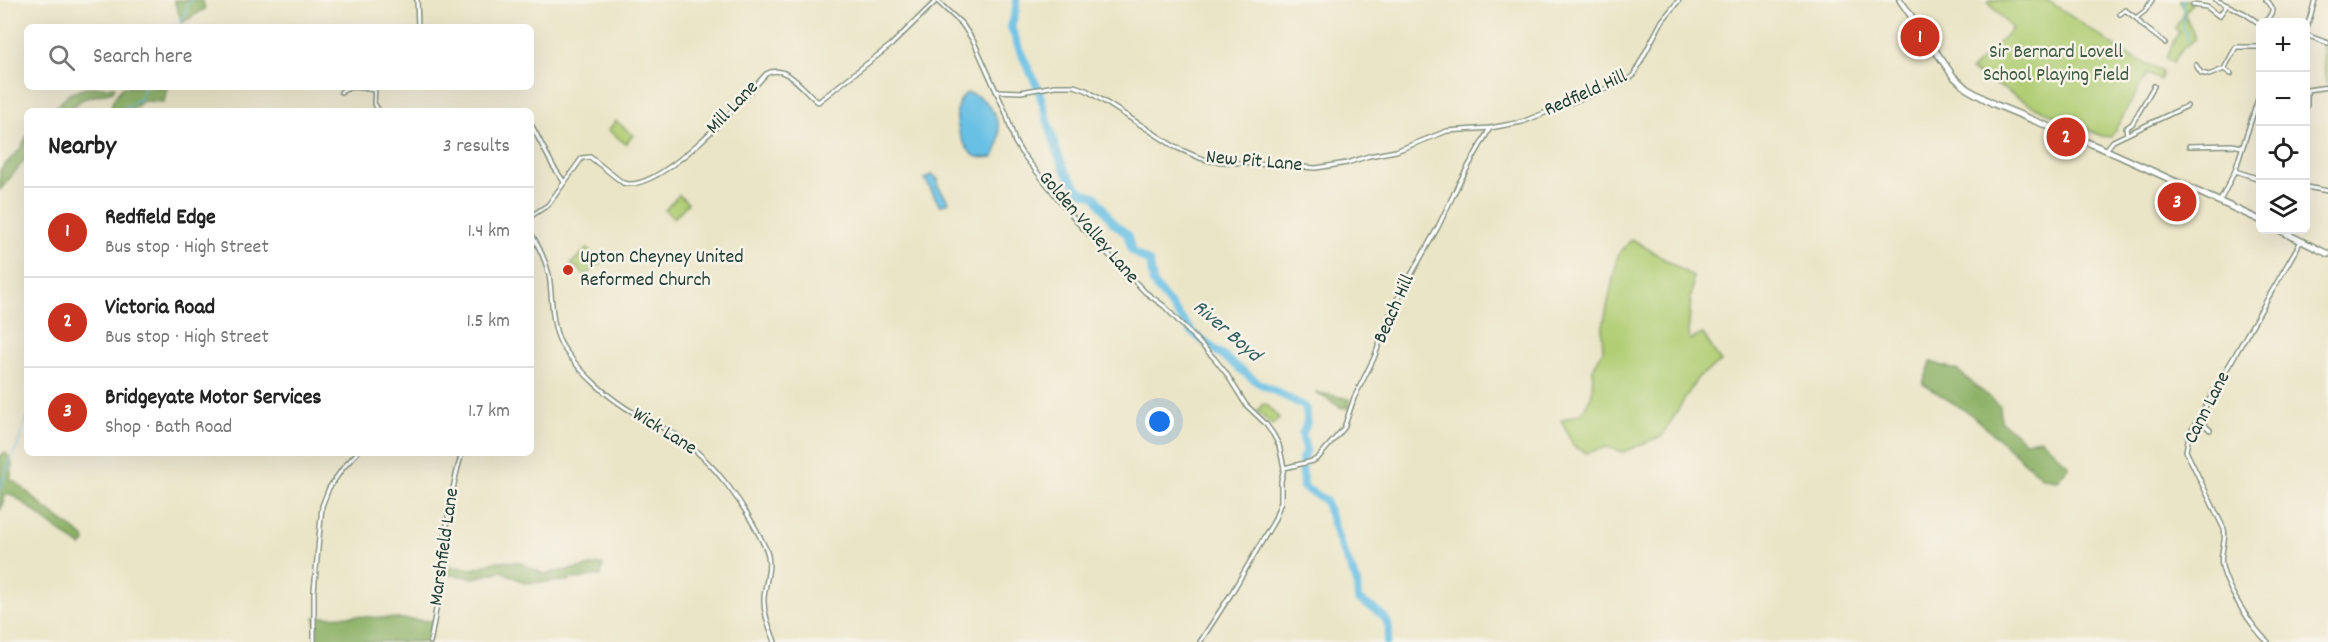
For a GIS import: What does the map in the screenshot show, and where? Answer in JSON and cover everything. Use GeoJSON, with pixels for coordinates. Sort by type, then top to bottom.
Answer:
{"type":"FeatureCollection","features":[{"type":"Feature","properties":{"kind":"main road"},"geometry":{"type":"LineString","coordinates":[[1900,0],[1953,76],[1967,89],[1994,104],[2106,150],[2256,218]]}},
{"type":"Feature","properties":{"kind":"main road"},"geometry":{"type":"LineString","coordinates":[[2287,234],[2328,254]]}},
{"type":"Feature","properties":{"kind":"street"},"geometry":{"type":"LineString","coordinates":[[417,0],[418,24]]}},
{"type":"Feature","properties":{"kind":"street","name":"Redfield Hill"},"geometry":{"type":"LineString","coordinates":[[1490,128],[1532,119],[1633,76],[1662,21],[1679,0]]}},
{"type":"Feature","properties":{"kind":"street"},"geometry":{"type":"LineString","coordinates":[[2136,18],[2145,11],[2152,0]]}},
{"type":"Feature","properties":{"kind":"street"},"geometry":{"type":"LineString","coordinates":[[2216,0],[2256,22]]}},
{"type":"Feature","properties":{"kind":"street"},"geometry":{"type":"LineString","coordinates":[[2266,0],[2272,6],[2267,18]]}},
{"type":"Feature","properties":{"kind":"street"},"geometry":{"type":"LineString","coordinates":[[2310,18],[2315,0]]}},
{"type":"Feature","properties":{"kind":"street","name":"Golden Valley Lane"},"geometry":{"type":"LineString","coordinates":[[936,1],[967,30],[982,57],[1013,136],[1022,152],[1077,222],[1144,292],[1164,306],[1214,358],[1246,405],[1273,434],[1279,445],[1284,468]]}},
{"type":"Feature","properties":{"kind":"street","name":"Mill Lane"},"geometry":{"type":"LineString","coordinates":[[534,214],[548,205],[582,158],[590,157],[622,183],[629,185],[641,183],[676,162],[711,133],[771,70],[778,71],[796,81],[818,102],[891,45],[936,1]]}},
{"type":"Feature","properties":{"kind":"street"},"geometry":{"type":"LineString","coordinates":[[2193,5],[2207,7],[2219,16],[2227,5]]}},
{"type":"Feature","properties":{"kind":"street"},"geometry":{"type":"LineString","coordinates":[[2120,14],[2125,9],[2164,43]]}},
{"type":"Feature","properties":{"kind":"street"},"geometry":{"type":"LineString","coordinates":[[2136,18],[2137,24]]}},
{"type":"Feature","properties":{"kind":"street"},"geometry":{"type":"LineString","coordinates":[[2310,35],[2328,43]]}},
{"type":"Feature","properties":{"kind":"street"},"geometry":{"type":"LineString","coordinates":[[2196,65],[2205,75],[2224,69],[2236,47],[2256,48]]}},
{"type":"Feature","properties":{"kind":"street"},"geometry":{"type":"LineString","coordinates":[[2224,69],[2231,74]]}},
{"type":"Feature","properties":{"kind":"street","name":"New Pit Lane"},"geometry":{"type":"LineString","coordinates":[[996,91],[1034,91],[1067,85],[1086,90],[1175,147],[1211,161],[1316,168],[1396,151],[1448,131],[1490,128]]}},
{"type":"Feature","properties":{"kind":"street"},"geometry":{"type":"LineString","coordinates":[[2127,135],[2126,128],[2132,124],[2154,86]]}},
{"type":"Feature","properties":{"kind":"street"},"geometry":{"type":"LineString","coordinates":[[2310,90],[2328,87]]}},
{"type":"Feature","properties":{"kind":"street"},"geometry":{"type":"LineString","coordinates":[[375,90],[374,103],[376,108]]}},
{"type":"Feature","properties":{"kind":"street"},"geometry":{"type":"LineString","coordinates":[[2150,92],[2155,95]]}},
{"type":"Feature","properties":{"kind":"street"},"geometry":{"type":"LineString","coordinates":[[2220,201],[2235,171],[2256,105]]}},
{"type":"Feature","properties":{"kind":"street"},"geometry":{"type":"LineString","coordinates":[[2106,150],[2113,141],[2187,106]]}},
{"type":"Feature","properties":{"kind":"street","name":"Beach Hill"},"geometry":{"type":"LineString","coordinates":[[1284,468],[1312,461],[1323,453],[1344,428],[1354,398],[1374,358],[1393,307],[1490,128]]}},
{"type":"Feature","properties":{"kind":"street"},"geometry":{"type":"LineString","coordinates":[[534,130],[564,182]]}},
{"type":"Feature","properties":{"kind":"street"},"geometry":{"type":"LineString","coordinates":[[2188,146],[2232,145],[2242,147]]}},
{"type":"Feature","properties":{"kind":"street"},"geometry":{"type":"LineString","coordinates":[[2235,171],[2256,178]]}},
{"type":"Feature","properties":{"kind":"street"},"geometry":{"type":"LineString","coordinates":[[2310,188],[2328,191]]}},
{"type":"Feature","properties":{"kind":"street","name":"Wick Lane"},"geometry":{"type":"LineString","coordinates":[[534,240],[549,273],[554,319],[564,349],[594,383],[624,407],[661,426],[703,456],[750,519],[767,551],[769,571],[764,597],[775,642]]}},
{"type":"Feature","properties":{"kind":"street","name":"Cann Lane"},"geometry":{"type":"LineString","coordinates":[[2268,642],[2251,625],[2222,566],[2226,536],[2224,529],[2186,451],[2189,435],[2301,241]]}},
{"type":"Feature","properties":{"kind":"street"},"geometry":{"type":"LineString","coordinates":[[2198,420],[2210,430]]}},
{"type":"Feature","properties":{"kind":"street"},"geometry":{"type":"LineString","coordinates":[[314,642],[314,591],[321,506],[329,488],[354,456]]}},
{"type":"Feature","properties":{"kind":"street","name":"Marshfield Lane"},"geometry":{"type":"LineString","coordinates":[[430,642],[436,617],[446,532],[461,456]]}},
{"type":"Feature","properties":{"kind":"street"},"geometry":{"type":"LineString","coordinates":[[1200,642],[1274,521],[1281,502],[1281,480],[1284,468]]}},
{"type":"Feature","properties":{"kind":"green space"},"geometry":{"type":"Polygon","coordinates":[[[174,0],[202,0],[205,9],[182,23],[174,0]]]}},
{"type":"Feature","properties":{"kind":"green space","name":"Sir Bernard Lovell School Playing Field"},"geometry":{"type":"Polygon","coordinates":[[[1991,0],[2047,0],[2131,57],[2159,69],[2162,73],[2161,80],[2147,74],[2111,137],[2102,136],[2033,106],[1971,70],[2012,29],[1988,2],[1991,0]]]}},
{"type":"Feature","properties":{"kind":"green space"},"geometry":{"type":"Polygon","coordinates":[[[2180,0],[2190,0],[2192,4],[2185,13],[2195,39],[2183,48],[2173,62],[2165,59],[2179,32],[2175,28],[2183,11],[2180,0]]]}},
{"type":"Feature","properties":{"kind":"green space"},"geometry":{"type":"Polygon","coordinates":[[[2322,45],[2328,47],[2326,54],[2328,83],[2326,84],[2322,45]]]}},
{"type":"Feature","properties":{"kind":"green space"},"geometry":{"type":"Polygon","coordinates":[[[80,90],[114,90],[83,99],[71,108],[55,108],[69,94],[80,90]]]}},
{"type":"Feature","properties":{"kind":"green space"},"geometry":{"type":"Polygon","coordinates":[[[120,90],[166,90],[164,102],[143,101],[135,108],[111,108],[120,90]]]}},
{"type":"Feature","properties":{"kind":"green space"},"geometry":{"type":"Polygon","coordinates":[[[616,121],[633,135],[626,144],[608,130],[616,121]]]}},
{"type":"Feature","properties":{"kind":"green space"},"geometry":{"type":"Polygon","coordinates":[[[24,142],[24,161],[0,190],[0,170],[21,148],[24,142]]]}},
{"type":"Feature","properties":{"kind":"green space"},"geometry":{"type":"Polygon","coordinates":[[[679,195],[688,203],[674,218],[665,210],[679,195]]]}},
{"type":"Feature","properties":{"kind":"green space"},"geometry":{"type":"Polygon","coordinates":[[[1632,239],[1693,277],[1688,333],[1690,340],[1703,334],[1721,362],[1698,377],[1662,436],[1623,452],[1607,447],[1587,453],[1574,447],[1561,420],[1582,413],[1592,394],[1593,369],[1603,350],[1602,331],[1618,255],[1632,239]]]}},
{"type":"Feature","properties":{"kind":"green space"},"geometry":{"type":"Polygon","coordinates":[[[587,249],[601,263],[585,276],[571,264],[587,249]]]}},
{"type":"Feature","properties":{"kind":"green space"},"geometry":{"type":"Polygon","coordinates":[[[1931,362],[1958,371],[2000,406],[2001,421],[2025,441],[2041,439],[2069,466],[2057,480],[2043,478],[1969,413],[1923,384],[1931,362]]]}},
{"type":"Feature","properties":{"kind":"green space"},"geometry":{"type":"Polygon","coordinates":[[[1315,392],[1350,399],[1349,410],[1347,407],[1342,408],[1315,392]]]}},
{"type":"Feature","properties":{"kind":"green space"},"geometry":{"type":"Polygon","coordinates":[[[1263,404],[1267,405],[1279,418],[1272,425],[1257,411],[1263,404]]]}},
{"type":"Feature","properties":{"kind":"green space"},"geometry":{"type":"Polygon","coordinates":[[[5,452],[12,464],[10,480],[16,482],[45,508],[84,537],[85,542],[81,546],[13,495],[6,494],[0,511],[0,456],[5,452]]]}},
{"type":"Feature","properties":{"kind":"green space"},"geometry":{"type":"Polygon","coordinates":[[[498,561],[519,562],[544,574],[603,564],[601,576],[572,578],[568,581],[525,583],[502,571],[474,578],[445,574],[445,566],[473,569],[498,561]]]}},
{"type":"Feature","properties":{"kind":"green space"},"geometry":{"type":"Polygon","coordinates":[[[354,616],[433,621],[429,642],[318,642],[315,617],[354,616]]]}},
{"type":"Feature","properties":{"kind":"water"},"geometry":{"type":"Polygon","coordinates":[[[967,93],[985,101],[996,118],[999,139],[998,148],[993,157],[975,156],[969,151],[960,134],[958,106],[967,93]]]}},
{"type":"Feature","properties":{"kind":"water"},"geometry":{"type":"Polygon","coordinates":[[[931,175],[938,179],[938,186],[949,202],[940,206],[925,179],[931,175]]]}},
{"type":"Feature","properties":{"kind":"waterway"},"geometry":{"type":"LineString","coordinates":[[180,24],[180,19],[185,16],[187,5],[192,0]]}},
{"type":"Feature","properties":{"kind":"waterway","name":"River Boyd"},"geometry":{"type":"LineString","coordinates":[[1016,0],[1011,27],[1038,88],[1057,152],[1066,172],[1080,191],[1095,196],[1113,223],[1127,234],[1132,251],[1150,263],[1153,283],[1192,332],[1257,382],[1304,406],[1307,420],[1302,434],[1306,451],[1302,459],[1303,487],[1325,500],[1341,546],[1357,582],[1358,599],[1378,611],[1386,620],[1389,626],[1387,642]]}},
{"type":"Feature","properties":{"kind":"waterway"},"geometry":{"type":"LineString","coordinates":[[2183,0],[2183,29],[2187,34],[2187,41]]}},
{"type":"Feature","properties":{"kind":"waterway"},"geometry":{"type":"LineString","coordinates":[[126,108],[141,98],[144,90]]}},
{"type":"Feature","properties":{"kind":"waterway"},"geometry":{"type":"LineString","coordinates":[[0,491],[24,427]]}},
{"type":"Feature","properties":{"kind":"place","name":"Redfield Edge"},"geometry":{"type":"Point","coordinates":[1920,37]}},
{"type":"Feature","properties":{"kind":"place","name":"Victoria Road"},"geometry":{"type":"Point","coordinates":[2066,137]}},
{"type":"Feature","properties":{"kind":"place","name":"Bridgeyate Motor Services"},"geometry":{"type":"Point","coordinates":[2177,202]}},
{"type":"Feature","properties":{"kind":"place","name":"Upton Cheyney United Reformed Church"},"geometry":{"type":"Point","coordinates":[568,270]}}]}
